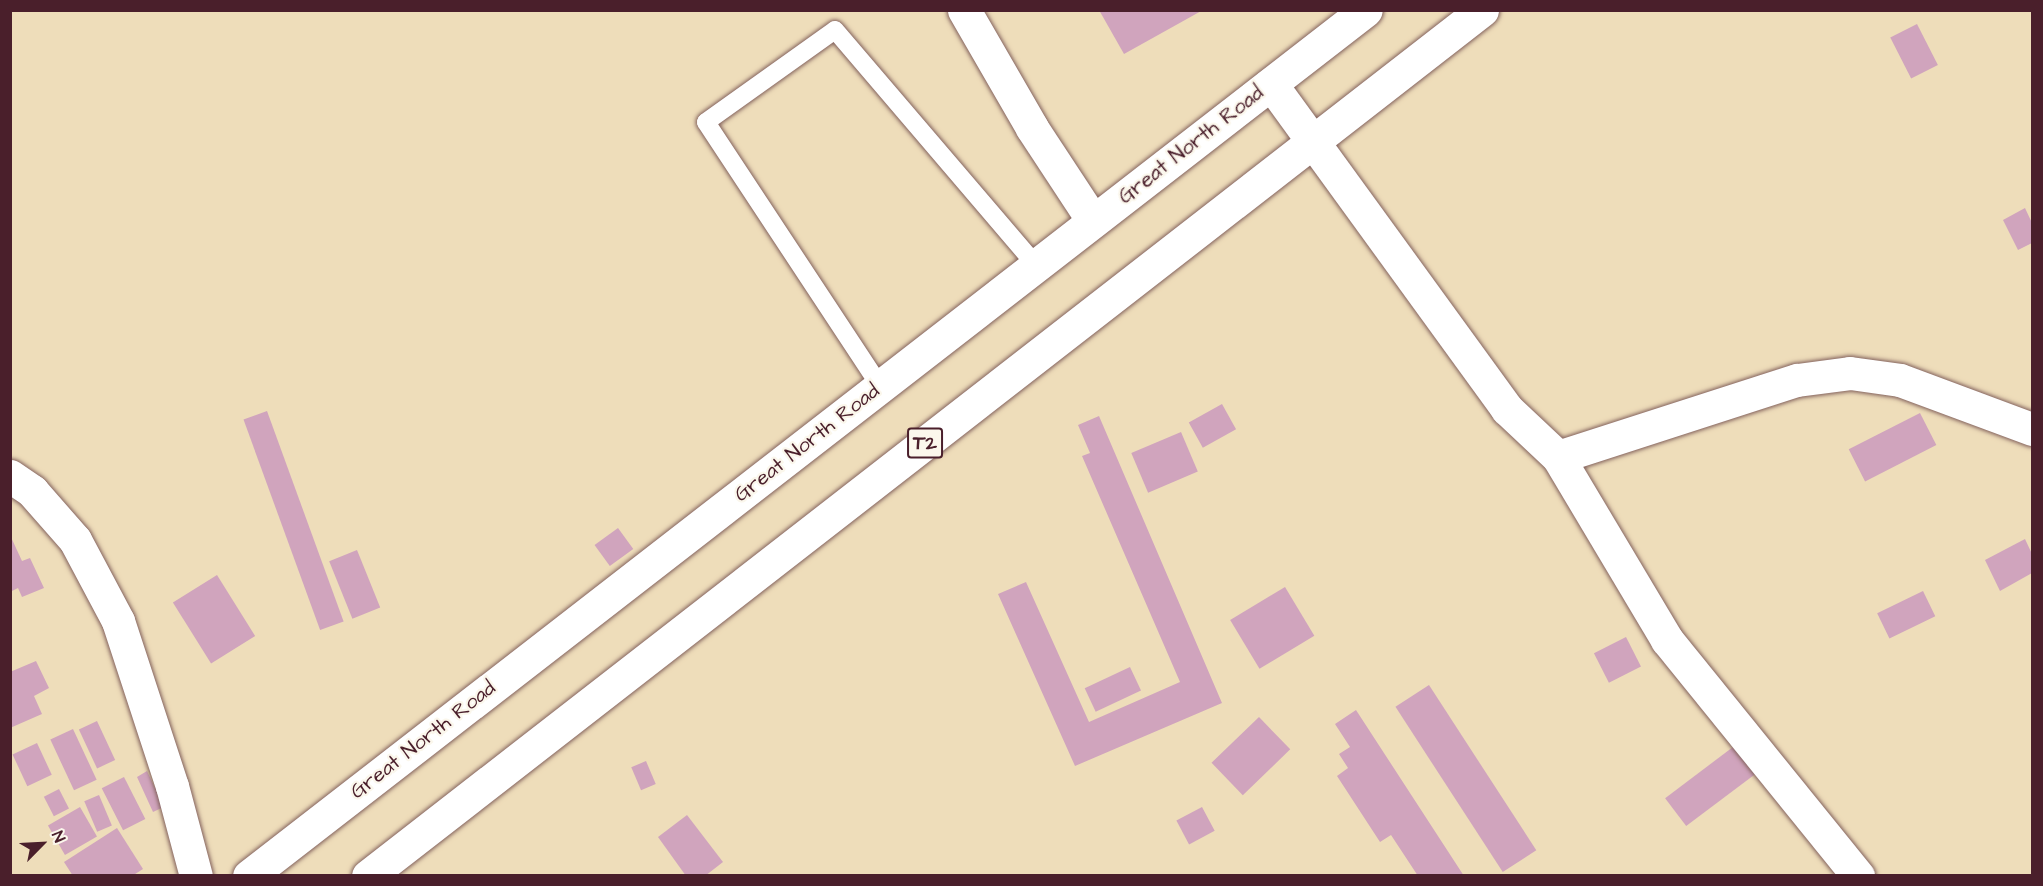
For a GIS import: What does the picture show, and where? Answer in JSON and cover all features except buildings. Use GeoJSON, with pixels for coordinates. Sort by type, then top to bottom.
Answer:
{"type":"FeatureCollection","features":[{"type":"Feature","properties":{"kind":"main road"},"geometry":{"type":"LineString","coordinates":[[964,10],[1032,128],[1093,221]]}},
{"type":"Feature","properties":{"kind":"main road","name":"Great North Road"},"geometry":{"type":"LineString","coordinates":[[249,876],[1366,10]]}},
{"type":"Feature","properties":{"kind":"main road","name":"T2"},"geometry":{"type":"LineString","coordinates":[[368,876],[1482,10]]}},
{"type":"Feature","properties":{"kind":"main road"},"geometry":{"type":"LineString","coordinates":[[1271,84],[1507,409],[1558,457],[1667,640],[1858,876]]}},
{"type":"Feature","properties":{"kind":"main road"},"geometry":{"type":"LineString","coordinates":[[1558,457],[1797,380],[1850,373],[1900,380],[2032,429]]}},
{"type":"Feature","properties":{"kind":"main road"},"geometry":{"type":"LineString","coordinates":[[10,476],[32,491],[75,540],[118,621],[172,786],[196,876]]}},
{"type":"Feature","properties":{"kind":"lane"},"geometry":{"type":"LineString","coordinates":[[880,386],[706,122],[835,30],[1036,265]]}}]}
